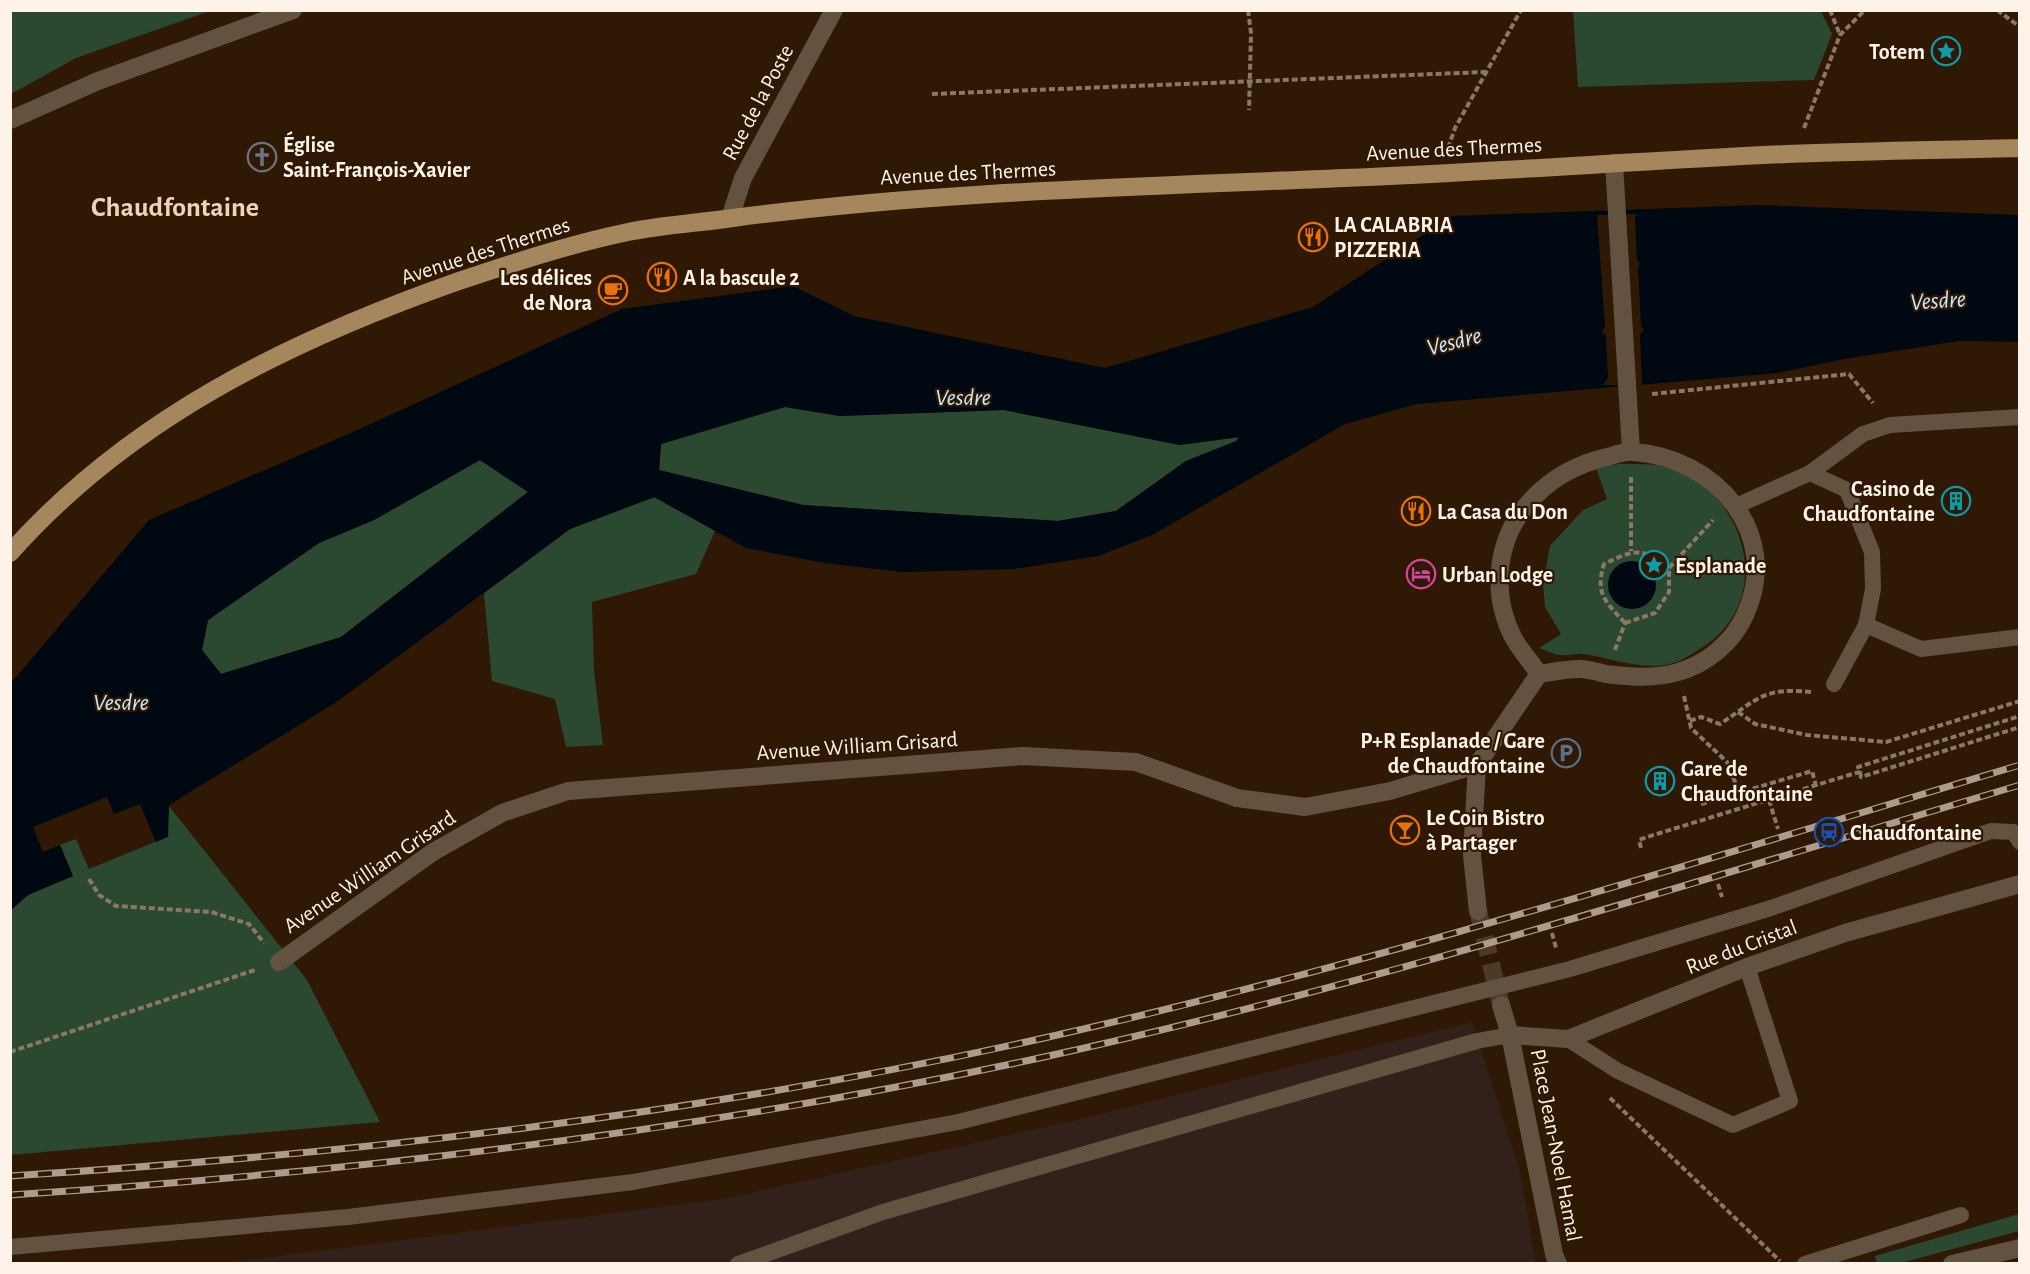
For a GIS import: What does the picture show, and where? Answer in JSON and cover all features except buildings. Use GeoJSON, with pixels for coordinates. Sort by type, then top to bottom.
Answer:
{"type":"FeatureCollection","features":[{"type":"Feature","properties":{"kind":"main road","name":"Avenue des Thermes"},"geometry":{"type":"LineString","coordinates":[[10,553],[44,516],[147,431],[235,375],[288,349],[394,304],[534,255],[631,231],[828,205],[939,197],[1440,174],[1794,154],[2019,148]]}},
{"type":"Feature","properties":{"kind":"street"},"geometry":{"type":"LineString","coordinates":[[10,120],[98,81],[293,10]]}},
{"type":"Feature","properties":{"kind":"street","name":"Rue de la Poste"},"geometry":{"type":"LineString","coordinates":[[730,219],[743,178],[834,10]]}},
{"type":"Feature","properties":{"kind":"street"},"geometry":{"type":"LineString","coordinates":[[1614,163],[1631,451]]}},
{"type":"Feature","properties":{"kind":"street"},"geometry":{"type":"LineString","coordinates":[[1478,911],[1472,855],[1477,765],[1539,674],[1581,669],[1642,678],[1678,672],[1706,660],[1724,645],[1740,626],[1752,600],[1756,572],[1753,545],[1748,527],[1736,506],[1704,474],[1671,459],[1631,451],[1589,461],[1552,480],[1528,502],[1508,534],[1499,566],[1500,599],[1513,636],[1539,674]]}},
{"type":"Feature","properties":{"kind":"street","name":"Avenue William Grisard"},"geometry":{"type":"LineString","coordinates":[[279,962],[433,852],[502,813],[568,791],[1023,756],[1136,762],[1237,798],[1305,807],[1390,791],[1477,765]]}},
{"type":"Feature","properties":{"kind":"street","name":"Rue du Cristal"},"geometry":{"type":"LineString","coordinates":[[1510,1035],[1568,1039],[1747,968],[1845,933],[2019,884]]}},
{"type":"Feature","properties":{"kind":"street"},"geometry":{"type":"LineString","coordinates":[[1501,1005],[1510,1035]]}},
{"type":"Feature","properties":{"kind":"street","name":"Place Jean-Noel Hamal"},"geometry":{"type":"LineString","coordinates":[[1510,1035],[1554,1254],[1558,1263]]}},
{"type":"Feature","properties":{"kind":"street"},"geometry":{"type":"LineString","coordinates":[[1952,1263],[2019,1248]]}},
{"type":"Feature","properties":{"kind":"lane"},"geometry":{"type":"LineString","coordinates":[[1736,506],[1810,473],[1863,434],[1890,425],[2019,417]]}},
{"type":"Feature","properties":{"kind":"lane"},"geometry":{"type":"LineString","coordinates":[[1810,473],[1847,490],[1872,552],[1873,590],[1866,625],[1834,684]]}},
{"type":"Feature","properties":{"kind":"lane"},"geometry":{"type":"LineString","coordinates":[[1866,625],[1921,648],[2019,637]]}},
{"type":"Feature","properties":{"kind":"lane"},"geometry":{"type":"LineString","coordinates":[[10,1247],[348,1217],[633,1182],[958,1122],[1570,969],[1814,894],[1991,831],[2017,835]]}},
{"type":"Feature","properties":{"kind":"lane","name":"Place Jean-Noel Hamal"},"geometry":{"type":"LineString","coordinates":[[1568,1039],[1618,1071],[1733,1125],[1790,1101],[1747,968]]}},
{"type":"Feature","properties":{"kind":"lane"},"geometry":{"type":"LineString","coordinates":[[738,1263],[883,1212],[1466,1045],[1510,1035]]}},
{"type":"Feature","properties":{"kind":"lane"},"geometry":{"type":"LineString","coordinates":[[1805,1263],[1961,1215]]}},
{"type":"Feature","properties":{"kind":"path"},"geometry":{"type":"LineString","coordinates":[[1248,10],[1251,33],[1249,110]]}},
{"type":"Feature","properties":{"kind":"path"},"geometry":{"type":"LineString","coordinates":[[1440,174],[1455,128],[1521,10]]}},
{"type":"Feature","properties":{"kind":"path"},"geometry":{"type":"LineString","coordinates":[[1830,10],[1840,35]]}},
{"type":"Feature","properties":{"kind":"path"},"geometry":{"type":"LineString","coordinates":[[1794,154],[1840,35],[1865,10]]}},
{"type":"Feature","properties":{"kind":"path"},"geometry":{"type":"LineString","coordinates":[[1997,10],[2019,27]]}},
{"type":"Feature","properties":{"kind":"path"},"geometry":{"type":"LineString","coordinates":[[932,94],[1485,72]]}},
{"type":"Feature","properties":{"kind":"path"},"geometry":{"type":"LineString","coordinates":[[1627,391],[1849,374],[1890,425]]}},
{"type":"Feature","properties":{"kind":"path"},"geometry":{"type":"LineString","coordinates":[[1631,451],[1631,551]]}},
{"type":"Feature","properties":{"kind":"path"},"geometry":{"type":"LineString","coordinates":[[1669,568],[1654,556],[1631,551],[1604,564],[1599,581],[1603,598],[1625,623],[1655,614],[1669,592],[1669,568],[1721,511],[1736,506]]}},
{"type":"Feature","properties":{"kind":"path"},"geometry":{"type":"LineString","coordinates":[[1678,672],[1691,728],[1727,762],[1739,792]]}},
{"type":"Feature","properties":{"kind":"path"},"geometry":{"type":"LineString","coordinates":[[1690,721],[1701,717],[1720,724],[1757,697],[1775,690],[1827,693],[1834,684]]}},
{"type":"Feature","properties":{"kind":"path"},"geometry":{"type":"LineString","coordinates":[[1738,712],[1755,724],[1808,735],[1886,742],[2019,701]]}},
{"type":"Feature","properties":{"kind":"path"},"geometry":{"type":"LineString","coordinates":[[2019,716],[1858,767],[1861,777],[2019,727]]}},
{"type":"Feature","properties":{"kind":"path"},"geometry":{"type":"LineString","coordinates":[[1701,804],[1812,771],[1816,786]]}},
{"type":"Feature","properties":{"kind":"path"},"geometry":{"type":"LineString","coordinates":[[1641,848],[1639,840],[1860,772]]}},
{"type":"Feature","properties":{"kind":"path"},"geometry":{"type":"LineString","coordinates":[[1769,800],[1778,830]]}},
{"type":"Feature","properties":{"kind":"path"},"geometry":{"type":"LineString","coordinates":[[10,1052],[279,962],[249,924],[211,912],[116,906],[99,895],[89,879]]}},
{"type":"Feature","properties":{"kind":"path"},"geometry":{"type":"LineString","coordinates":[[1608,1096],[1782,1263]]}},
{"type":"Feature","properties":{"kind":"shaded area"},"geometry":{"type":"Polygon","coordinates":[[[1472,1022],[1520,1171],[1536,1263],[216,1264],[723,1199],[1068,1122],[1472,1022]]]}},
{"type":"Feature","properties":{"kind":"green space"},"geometry":{"type":"Polygon","coordinates":[[[11,10],[210,11],[76,58],[11,94],[11,10]]]}},
{"type":"Feature","properties":{"kind":"green space"},"geometry":{"type":"Polygon","coordinates":[[[1573,11],[1821,11],[1832,34],[1814,80],[1578,87],[1573,11]]]}},
{"type":"Feature","properties":{"kind":"green space"},"geometry":{"type":"Polygon","coordinates":[[[785,407],[840,416],[1004,410],[1180,445],[1239,437],[1237,441],[1186,461],[1116,511],[1058,521],[803,505],[659,470],[661,444],[785,407]]]}},
{"type":"Feature","properties":{"kind":"green space"},"geometry":{"type":"Polygon","coordinates":[[[480,460],[528,492],[341,637],[221,674],[202,650],[208,620],[319,543],[374,520],[480,460]]]}},
{"type":"Feature","properties":{"kind":"green space"},"geometry":{"type":"Polygon","coordinates":[[[1620,464],[1668,467],[1700,484],[1721,504],[1736,528],[1744,554],[1745,581],[1738,607],[1722,631],[1694,653],[1670,664],[1655,666],[1584,654],[1558,655],[1539,648],[1561,634],[1545,607],[1543,583],[1550,546],[1583,510],[1607,499],[1596,468],[1620,464]]]}},
{"type":"Feature","properties":{"kind":"green space"},"geometry":{"type":"Polygon","coordinates":[[[655,497],[715,531],[696,574],[592,602],[594,671],[603,745],[566,747],[555,699],[492,681],[484,593],[570,529],[655,497]]]}},
{"type":"Feature","properties":{"kind":"green space"},"geometry":{"type":"Polygon","coordinates":[[[169,806],[307,980],[380,1122],[11,1155],[11,910],[28,895],[73,876],[60,845],[76,839],[89,869],[167,837],[169,806]]]}},
{"type":"Feature","properties":{"kind":"green space"},"geometry":{"type":"Polygon","coordinates":[[[2019,1214],[2019,1231],[1901,1263],[1877,1263],[1875,1256],[2019,1214]]]}},
{"type":"Feature","properties":{"kind":"water","name":"Vesdre"},"geometry":{"type":"Polygon","coordinates":[[[1758,205],[2019,215],[2019,342],[1959,341],[1844,359],[1778,373],[1417,404],[1345,424],[1152,535],[1098,556],[1015,569],[903,572],[824,563],[746,548],[654,497],[570,529],[335,703],[169,805],[168,837],[156,842],[140,804],[114,814],[107,797],[33,827],[43,852],[60,845],[73,876],[28,895],[11,910],[11,683],[149,520],[353,432],[622,309],[793,286],[854,316],[1105,368],[1313,307],[1452,216],[1758,205]],[[785,407],[661,444],[659,470],[803,505],[1058,521],[1116,511],[1186,461],[1236,441],[1239,437],[1180,445],[1004,410],[840,416],[785,407]],[[480,460],[374,520],[319,543],[208,620],[202,650],[221,674],[341,637],[528,492],[480,460]]]}},
{"type":"Feature","properties":{"kind":"water"},"geometry":{"type":"Polygon","coordinates":[[[1627,561],[1637,561],[1652,571],[1656,585],[1655,594],[1646,605],[1637,609],[1627,609],[1612,599],[1608,590],[1608,580],[1618,565],[1627,561]]]}},
{"type":"Feature","properties":{"kind":"pier"},"geometry":{"type":"Polygon","coordinates":[[[1638,214],[1635,217],[1637,260],[1640,264],[1638,268],[1641,326],[1644,330],[1640,334],[1642,385],[1603,385],[1608,378],[1606,336],[1602,332],[1605,327],[1597,215],[1638,214]]]}},
{"type":"Feature","properties":{"kind":"tunnel"},"geometry":{"type":"LineString","coordinates":[[1478,911],[1501,1005]]}},
{"type":"Feature","properties":{"kind":"railway"},"geometry":{"type":"LineString","coordinates":[[10,1176],[140,1167],[400,1143],[659,1109],[788,1089],[916,1065],[1167,1009],[1412,945],[2020,765]]}},
{"type":"Feature","properties":{"kind":"railway"},"geometry":{"type":"LineString","coordinates":[[10,1195],[271,1174],[530,1145],[788,1107],[1044,1057],[1167,1029],[1412,965],[2020,785]]}},
{"type":"Feature","properties":{"kind":"place","name":"Totem"},"geometry":{"type":"Point","coordinates":[1946,51]}},
{"type":"Feature","properties":{"kind":"place","name":"Église Saint-François-Xavier"},"geometry":{"type":"Point","coordinates":[262,157]}},
{"type":"Feature","properties":{"kind":"place","name":"LA CALABRIA PIZZERIA"},"geometry":{"type":"Point","coordinates":[1313,237]}},
{"type":"Feature","properties":{"kind":"place","name":"A la bascule 2"},"geometry":{"type":"Point","coordinates":[662,277]}},
{"type":"Feature","properties":{"kind":"place","name":"Les délices de Nora"},"geometry":{"type":"Point","coordinates":[613,290]}},
{"type":"Feature","properties":{"kind":"place","name":"Casino de Chaudfontaine"},"geometry":{"type":"Point","coordinates":[1956,501]}},
{"type":"Feature","properties":{"kind":"place","name":"La Casa du Don"},"geometry":{"type":"Point","coordinates":[1416,511]}},
{"type":"Feature","properties":{"kind":"place","name":"Esplanade"},"geometry":{"type":"Point","coordinates":[1654,565]}},
{"type":"Feature","properties":{"kind":"place","name":"Urban Lodge"},"geometry":{"type":"Point","coordinates":[1421,574]}},
{"type":"Feature","properties":{"kind":"place","name":"P+R Esplanade / Gare de Chaudfontaine"},"geometry":{"type":"Point","coordinates":[1566,753]}},
{"type":"Feature","properties":{"kind":"place","name":"Gare de Chaudfontaine"},"geometry":{"type":"Point","coordinates":[1660,781]}},
{"type":"Feature","properties":{"kind":"place","name":"Le Coin Bistro à Partager"},"geometry":{"type":"Point","coordinates":[1405,830]}},
{"type":"Feature","properties":{"kind":"place","name":"Chaudfontaine"},"geometry":{"type":"Point","coordinates":[1829,832]}},
{"type":"Feature","properties":{"kind":"district","name":"Chaudfontaine"},"geometry":{"type":"Point","coordinates":[175,206]}}]}
